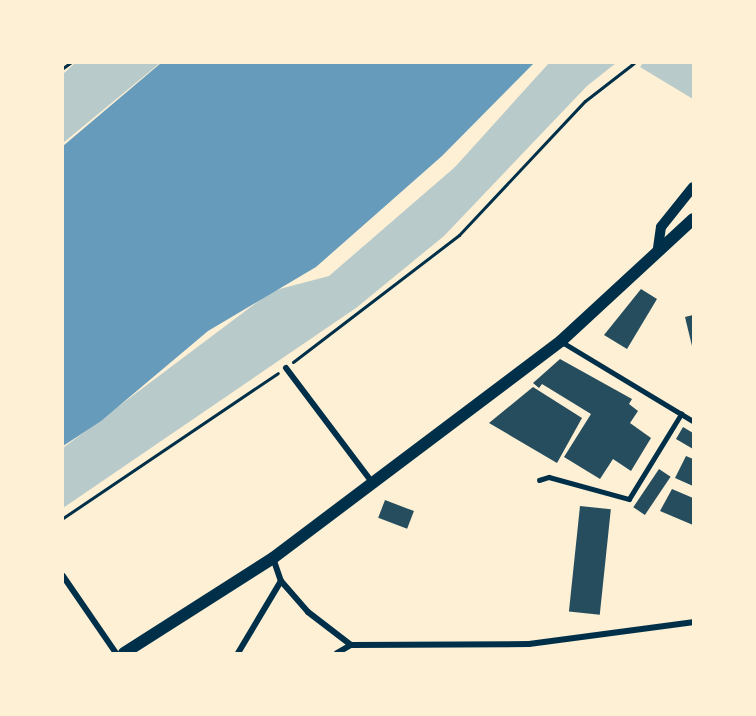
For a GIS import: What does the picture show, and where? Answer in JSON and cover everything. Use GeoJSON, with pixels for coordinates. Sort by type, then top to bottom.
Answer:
{"type":"FeatureCollection","features":[{"type":"Feature","properties":{"kind":"main road"},"geometry":{"type":"LineString","coordinates":[[124,653],[273,558],[561,341],[658,248],[693,219]]}},
{"type":"Feature","properties":{"kind":"street"},"geometry":{"type":"LineString","coordinates":[[658,248],[661,227],[693,187]]}},
{"type":"Feature","properties":{"kind":"street"},"geometry":{"type":"LineString","coordinates":[[286,368],[372,482]]}},
{"type":"Feature","properties":{"kind":"street"},"geometry":{"type":"LineString","coordinates":[[273,558],[282,581],[309,612],[351,645]]}},
{"type":"Feature","properties":{"kind":"street"},"geometry":{"type":"LineString","coordinates":[[63,576],[116,653]]}},
{"type":"Feature","properties":{"kind":"street"},"geometry":{"type":"LineString","coordinates":[[238,653],[282,581]]}},
{"type":"Feature","properties":{"kind":"street"},"geometry":{"type":"LineString","coordinates":[[337,653],[351,645],[529,644],[693,622]]}},
{"type":"Feature","properties":{"kind":"lane"},"geometry":{"type":"LineString","coordinates":[[561,341],[693,421]]}},
{"type":"Feature","properties":{"kind":"lane"},"geometry":{"type":"LineString","coordinates":[[539,480],[549,477],[629,499],[681,414]]}},
{"type":"Feature","properties":{"kind":"path"},"geometry":{"type":"LineString","coordinates":[[63,68],[70,63]]}},
{"type":"Feature","properties":{"kind":"path"},"geometry":{"type":"LineString","coordinates":[[63,518],[286,368],[459,236],[585,101],[634,63]]}},
{"type":"Feature","properties":{"kind":"shaded area"},"geometry":{"type":"Polygon","coordinates":[[[75,63],[160,63],[63,143],[63,74],[75,63]]]}},
{"type":"Feature","properties":{"kind":"shaded area"},"geometry":{"type":"Polygon","coordinates":[[[549,63],[616,63],[587,86],[444,236],[356,308],[63,508],[63,448],[272,291],[329,276],[455,167],[549,63]]]}},
{"type":"Feature","properties":{"kind":"shaded area"},"geometry":{"type":"Polygon","coordinates":[[[643,63],[693,63],[693,99],[640,67],[643,63]]]}},
{"type":"Feature","properties":{"kind":"water"},"geometry":{"type":"Polygon","coordinates":[[[161,63],[534,63],[442,156],[316,267],[208,331],[101,421],[63,446],[63,146],[161,63]]]}},
{"type":"Feature","properties":{"kind":"building"},"geometry":{"type":"Polygon","coordinates":[[[641,289],[657,299],[627,349],[604,335],[641,289]]]}},
{"type":"Feature","properties":{"kind":"building"},"geometry":{"type":"Polygon","coordinates":[[[693,315],[693,346],[692,346],[685,317],[693,315]]]}},
{"type":"Feature","properties":{"kind":"building"},"geometry":{"type":"Polygon","coordinates":[[[560,359],[632,399],[629,404],[638,411],[630,423],[651,438],[631,471],[613,459],[600,479],[564,457],[591,414],[542,384],[539,388],[533,383],[560,359]]]}},
{"type":"Feature","properties":{"kind":"building"},"geometry":{"type":"Polygon","coordinates":[[[533,387],[582,418],[557,463],[489,423],[533,387]]]}},
{"type":"Feature","properties":{"kind":"building"},"geometry":{"type":"Polygon","coordinates":[[[683,427],[693,433],[693,449],[676,439],[683,427]]]}},
{"type":"Feature","properties":{"kind":"building"},"geometry":{"type":"Polygon","coordinates":[[[686,456],[693,459],[693,486],[675,478],[686,456]]]}},
{"type":"Feature","properties":{"kind":"building"},"geometry":{"type":"Polygon","coordinates":[[[659,469],[671,477],[645,515],[633,507],[659,469]]]}},
{"type":"Feature","properties":{"kind":"building"},"geometry":{"type":"Polygon","coordinates":[[[672,489],[693,498],[693,525],[660,511],[672,489]]]}},
{"type":"Feature","properties":{"kind":"building"},"geometry":{"type":"Polygon","coordinates":[[[385,500],[414,511],[407,529],[378,518],[385,500]]]}},
{"type":"Feature","properties":{"kind":"building"},"geometry":{"type":"Polygon","coordinates":[[[580,506],[611,509],[600,615],[569,611],[580,506]]]}}]}
